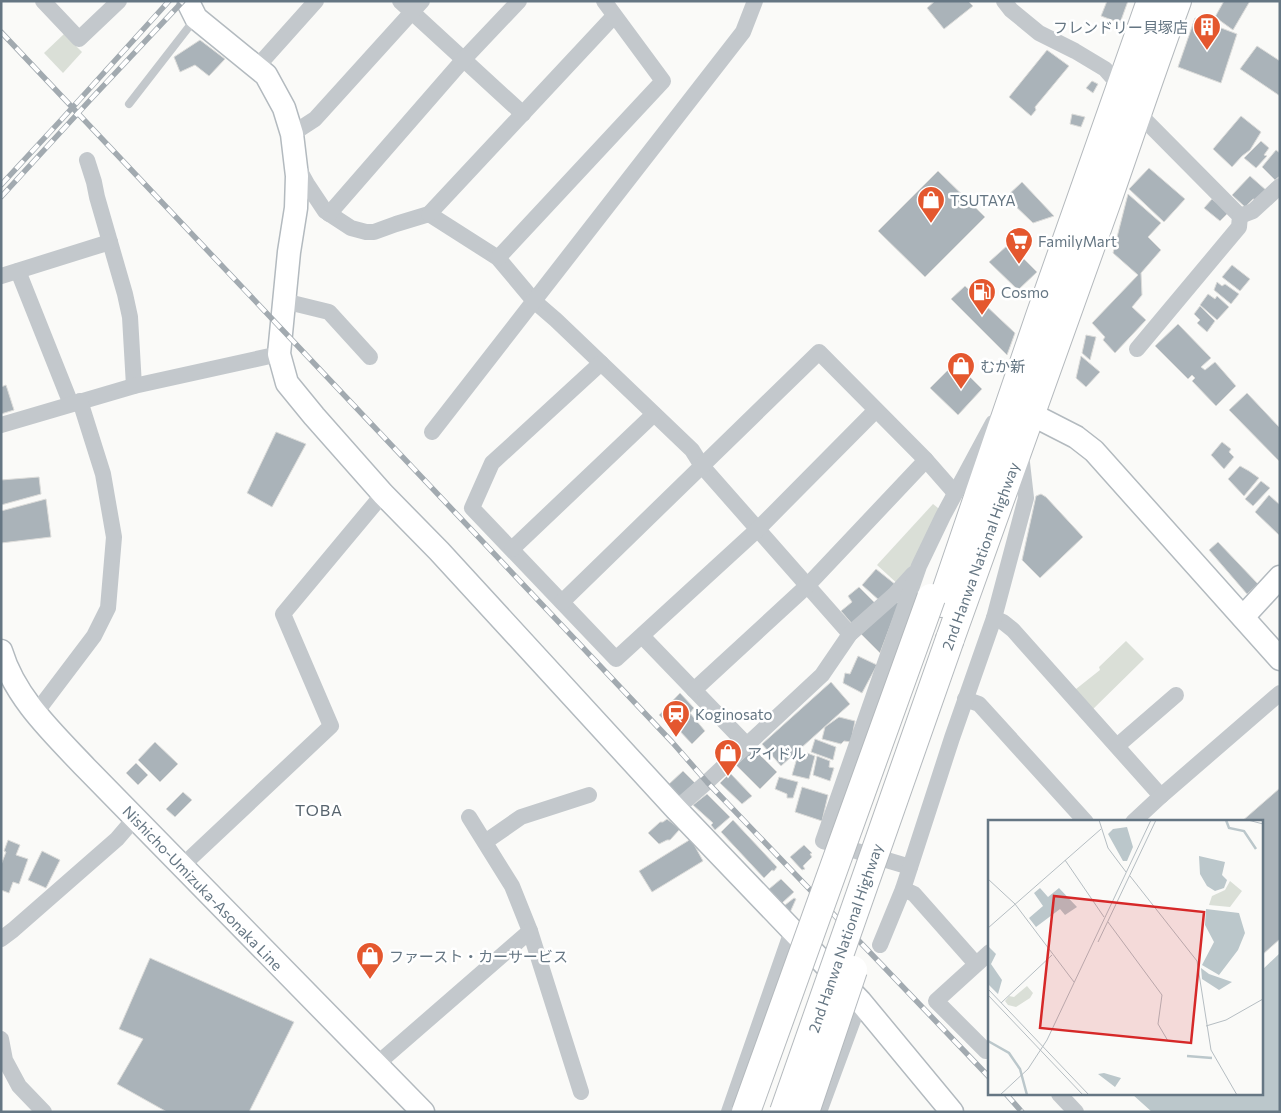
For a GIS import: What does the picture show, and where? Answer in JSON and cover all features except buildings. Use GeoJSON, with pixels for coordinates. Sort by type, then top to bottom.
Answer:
{"type":"FeatureCollection","features":[{"type":"Feature","properties":{"kind":"highway","name":"2nd Hanwa National Highway"},"geometry":{"type":"LineString","coordinates":[[784,1112],[957,641],[971,580],[1020,446],[1020,413],[1040,316],[1150,1]]}},
{"type":"Feature","properties":{"kind":"highway","name":"2nd Hanwa National Highway"},"geometry":{"type":"LineString","coordinates":[[763,1112],[936,601],[964,503],[1020,413],[1138,113],[1159,48],[1177,1]]}},
{"type":"Feature","properties":{"kind":"highway"},"geometry":{"type":"LineString","coordinates":[[746,1112],[936,601]]}},
{"type":"Feature","properties":{"kind":"highway"},"geometry":{"type":"LineString","coordinates":[[805,1112],[957,641]]}},
{"type":"Feature","properties":{"kind":"street"},"geometry":{"type":"LineString","coordinates":[[44,1],[79,40],[119,1]]}},
{"type":"Feature","properties":{"kind":"street"},"geometry":{"type":"LineString","coordinates":[[257,67],[316,1]]}},
{"type":"Feature","properties":{"kind":"street"},"geometry":{"type":"LineString","coordinates":[[400,1],[418,7],[464,59],[523,114]]}},
{"type":"Feature","properties":{"kind":"street"},"geometry":{"type":"LineString","coordinates":[[329,214],[464,59],[519,1]]}},
{"type":"Feature","properties":{"kind":"street"},"geometry":{"type":"LineString","coordinates":[[498,258],[664,82],[604,1]]}},
{"type":"Feature","properties":{"kind":"street"},"geometry":{"type":"LineString","coordinates":[[432,432],[743,32],[755,1]]}},
{"type":"Feature","properties":{"kind":"street"},"geometry":{"type":"LineString","coordinates":[[1004,1],[1039,34],[1075,51],[1105,69],[1120,86],[1138,113],[1240,216],[1239,227],[1137,349]]}},
{"type":"Feature","properties":{"kind":"street"},"geometry":{"type":"LineString","coordinates":[[292,134],[315,119],[418,7]]}},
{"type":"Feature","properties":{"kind":"street"},"geometry":{"type":"LineString","coordinates":[[191,8],[266,75],[284,108],[292,134],[296,176],[296,208],[289,252],[278,354],[287,383],[383,494],[452,565],[676,809],[860,1001],[952,1112]]}},
{"type":"Feature","properties":{"kind":"street"},"geometry":{"type":"LineString","coordinates":[[295,163],[325,211],[350,228],[374,232],[429,214],[614,16]]}},
{"type":"Feature","properties":{"kind":"street"},"geometry":{"type":"LineString","coordinates":[[87,160],[130,317],[134,386]]}},
{"type":"Feature","properties":{"kind":"street"},"geometry":{"type":"LineString","coordinates":[[1240,216],[1253,211],[1280,186]]}},
{"type":"Feature","properties":{"kind":"street"},"geometry":{"type":"LineString","coordinates":[[429,214],[498,258],[534,301],[692,450],[702,466],[850,634]]}},
{"type":"Feature","properties":{"kind":"street"},"geometry":{"type":"LineString","coordinates":[[1,276],[110,242]]}},
{"type":"Feature","properties":{"kind":"street"},"geometry":{"type":"LineString","coordinates":[[18,271],[76,403],[102,474],[114,537],[108,608],[94,636],[35,714]]}},
{"type":"Feature","properties":{"kind":"street"},"geometry":{"type":"LineString","coordinates":[[284,301],[329,312],[358,334],[370,357]]}},
{"type":"Feature","properties":{"kind":"street"},"geometry":{"type":"LineString","coordinates":[[562,602],[819,352],[926,460],[964,503],[919,566],[894,595],[850,634],[822,674],[747,746],[676,809]]}},
{"type":"Feature","properties":{"kind":"street"},"geometry":{"type":"LineString","coordinates":[[1,425],[134,386],[278,354]]}},
{"type":"Feature","properties":{"kind":"street"},"geometry":{"type":"LineString","coordinates":[[601,363],[492,463],[472,508],[616,659],[758,529],[876,410]]}},
{"type":"Feature","properties":{"kind":"street"},"geometry":{"type":"LineString","coordinates":[[1020,413],[1076,437],[1094,451],[1280,659]]}},
{"type":"Feature","properties":{"kind":"street"},"geometry":{"type":"LineString","coordinates":[[512,549],[654,414]]}},
{"type":"Feature","properties":{"kind":"street"},"geometry":{"type":"LineString","coordinates":[[880,945],[903,889],[965,699],[994,618],[1026,498],[1020,446]]}},
{"type":"Feature","properties":{"kind":"street"},"geometry":{"type":"LineString","coordinates":[[694,690],[808,586],[926,460]]}},
{"type":"Feature","properties":{"kind":"street"},"geometry":{"type":"LineString","coordinates":[[182,866],[330,726],[283,614],[383,494]]}},
{"type":"Feature","properties":{"kind":"street"},"geometry":{"type":"LineString","coordinates":[[910,867],[823,841],[919,566]]}},
{"type":"Feature","properties":{"kind":"street"},"geometry":{"type":"LineString","coordinates":[[1243,617],[1280,577]]}},
{"type":"Feature","properties":{"kind":"street"},"geometry":{"type":"LineString","coordinates":[[994,618],[1013,630],[1160,796]]}},
{"type":"Feature","properties":{"kind":"street"},"geometry":{"type":"LineString","coordinates":[[642,636],[747,746]]}},
{"type":"Feature","properties":{"kind":"street","name":"Nishicho-Umizuka-Asonaka Line"},"geometry":{"type":"LineString","coordinates":[[2,659],[35,714],[423,1112]]}},
{"type":"Feature","properties":{"kind":"street"},"geometry":{"type":"LineString","coordinates":[[1135,820],[1160,796],[1280,693]]}},
{"type":"Feature","properties":{"kind":"street"},"geometry":{"type":"LineString","coordinates":[[1117,746],[1176,695]]}},
{"type":"Feature","properties":{"kind":"street"},"geometry":{"type":"LineString","coordinates":[[965,699],[978,704],[1084,820]]}},
{"type":"Feature","properties":{"kind":"street"},"geometry":{"type":"LineString","coordinates":[[484,842],[521,817],[589,795]]}},
{"type":"Feature","properties":{"kind":"street"},"geometry":{"type":"LineString","coordinates":[[469,817],[512,886],[530,932],[581,1092]]}},
{"type":"Feature","properties":{"kind":"street"},"geometry":{"type":"LineString","coordinates":[[1,939],[117,839],[136,818]]}},
{"type":"Feature","properties":{"kind":"street"},"geometry":{"type":"LineString","coordinates":[[903,889],[914,894],[976,964]]}},
{"type":"Feature","properties":{"kind":"street"},"geometry":{"type":"LineString","coordinates":[[729,1112],[792,931]]}},
{"type":"Feature","properties":{"kind":"street"},"geometry":{"type":"LineString","coordinates":[[377,1064],[530,932]]}},
{"type":"Feature","properties":{"kind":"street"},"geometry":{"type":"LineString","coordinates":[[988,954],[936,1001],[986,1050],[988,1049]]}},
{"type":"Feature","properties":{"kind":"street"},"geometry":{"type":"LineString","coordinates":[[819,1112],[860,1001]]}},
{"type":"Feature","properties":{"kind":"street"},"geometry":{"type":"LineString","coordinates":[[1,1038],[6,1060],[19,1086],[44,1112]]}},
{"type":"Feature","properties":{"kind":"street"},"geometry":{"type":"LineString","coordinates":[[1061,1096],[1076,1112]]}},
{"type":"Feature","properties":{"kind":"lane"},"geometry":{"type":"LineString","coordinates":[[129,104],[191,8]]}},
{"type":"Feature","properties":{"kind":"shaded area"},"geometry":{"type":"Polygon","coordinates":[[[64,34],[82,52],[63,73],[44,53],[64,34]]]}},
{"type":"Feature","properties":{"kind":"shaded area"},"geometry":{"type":"Polygon","coordinates":[[[933,504],[943,512],[900,586],[877,565],[933,504]]]}},
{"type":"Feature","properties":{"kind":"shaded area"},"geometry":{"type":"Polygon","coordinates":[[[1126,641],[1144,659],[1090,712],[1071,693],[1100,670],[1099,667],[1126,641]]]}},
{"type":"Feature","properties":{"kind":"shaded area"},"geometry":{"type":"Polygon","coordinates":[[[1280,953],[1280,1112],[1152,1112],[1134,1096],[1264,1096],[1264,968],[1280,953]]]}},
{"type":"Feature","properties":{"kind":"railway"},"geometry":{"type":"LineString","coordinates":[[1,185],[169,1]]}},
{"type":"Feature","properties":{"kind":"railway"},"geometry":{"type":"LineString","coordinates":[[1,197],[183,1]]}},
{"type":"Feature","properties":{"kind":"railway"},"geometry":{"type":"LineString","coordinates":[[1,32],[672,742],[707,782],[988,1076]]}},
{"type":"Feature","properties":{"kind":"railway"},"geometry":{"type":"LineString","coordinates":[[1008,1096],[1022,1112]]}},
{"type":"Feature","properties":{"kind":"place","name":"フレンドリー貝塚店"},"geometry":{"type":"Point","coordinates":[1207,51]}},
{"type":"Feature","properties":{"kind":"place","name":"TSUTAYA"},"geometry":{"type":"Point","coordinates":[931,224]}},
{"type":"Feature","properties":{"kind":"place","name":"FamilyMart"},"geometry":{"type":"Point","coordinates":[1019,265]}},
{"type":"Feature","properties":{"kind":"place","name":"Cosmo"},"geometry":{"type":"Point","coordinates":[982,316]}},
{"type":"Feature","properties":{"kind":"place","name":"むか新"},"geometry":{"type":"Point","coordinates":[961,390]}},
{"type":"Feature","properties":{"kind":"place","name":"Koginosato"},"geometry":{"type":"Point","coordinates":[676,738]}},
{"type":"Feature","properties":{"kind":"place","name":"アイドル"},"geometry":{"type":"Point","coordinates":[728,777]}},
{"type":"Feature","properties":{"kind":"place","name":"ファースト・カーサービス"},"geometry":{"type":"Point","coordinates":[370,980]}},
{"type":"Feature","properties":{"kind":"district","name":"TOBA"},"geometry":{"type":"Point","coordinates":[319,809]}}]}
